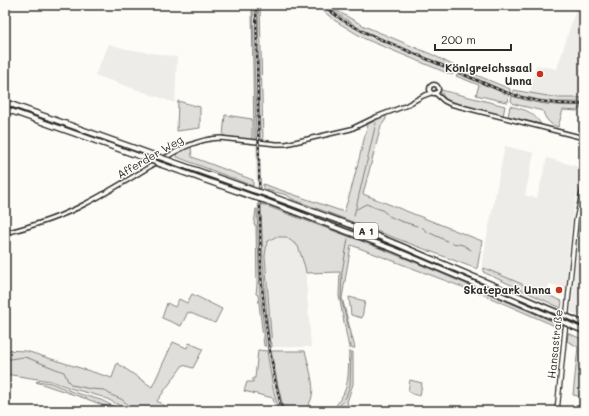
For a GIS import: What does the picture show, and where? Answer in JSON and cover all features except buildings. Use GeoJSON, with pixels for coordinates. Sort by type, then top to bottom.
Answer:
{"type":"FeatureCollection","features":[{"type":"Feature","properties":{"kind":"highway","name":"A 1"},"geometry":{"type":"LineString","coordinates":[[5,102],[350,225],[467,273],[584,324]]}},
{"type":"Feature","properties":{"kind":"highway","name":"A 1"},"geometry":{"type":"LineString","coordinates":[[5,109],[263,200],[388,247],[584,331]]}},
{"type":"Feature","properties":{"kind":"main road","name":"Hansastraße"},"geometry":{"type":"LineString","coordinates":[[557,411],[576,221],[584,184]]}},
{"type":"Feature","properties":{"kind":"street"},"geometry":{"type":"LineString","coordinates":[[442,100],[437,86],[434,84],[431,85],[429,89],[442,100],[450,104],[584,138]]}},
{"type":"Feature","properties":{"kind":"street","name":"Afferder Weg"},"geometry":{"type":"LineString","coordinates":[[423,96],[429,89]]}},
{"type":"Feature","properties":{"kind":"street"},"geometry":{"type":"LineString","coordinates":[[433,93],[437,92],[438,90]]}},
{"type":"Feature","properties":{"kind":"street","name":"Afferder Weg"},"geometry":{"type":"LineString","coordinates":[[5,233],[40,224],[75,210],[176,152],[193,144],[220,138],[286,144],[351,129],[376,117],[405,106],[423,96],[433,93]]}},
{"type":"Feature","properties":{"kind":"shaded area"},"geometry":{"type":"Polygon","coordinates":[[[253,5],[258,5],[261,189],[256,187],[253,5]]]}},
{"type":"Feature","properties":{"kind":"shaded area"},"geometry":{"type":"Polygon","coordinates":[[[253,5],[256,140],[254,140],[253,5]]]}},
{"type":"Feature","properties":{"kind":"shaded area"},"geometry":{"type":"Polygon","coordinates":[[[258,5],[260,5],[263,141],[260,141],[258,5]]]}},
{"type":"Feature","properties":{"kind":"shaded area"},"geometry":{"type":"Polygon","coordinates":[[[316,5],[321,5],[347,24],[366,34],[455,72],[452,75],[365,39],[334,20],[316,5]]]}},
{"type":"Feature","properties":{"kind":"shaded area"},"geometry":{"type":"Polygon","coordinates":[[[321,5],[325,5],[348,22],[373,35],[457,71],[455,72],[371,37],[347,24],[321,5]]]}},
{"type":"Feature","properties":{"kind":"shaded area"},"geometry":{"type":"Polygon","coordinates":[[[325,5],[329,5],[364,26],[433,55],[460,69],[457,71],[373,35],[357,27],[325,5]]]}},
{"type":"Feature","properties":{"kind":"shaded area"},"geometry":{"type":"Polygon","coordinates":[[[577,5],[584,5],[584,98],[559,98],[530,93],[536,65],[557,69],[577,5]]]}},
{"type":"Feature","properties":{"kind":"shaded area"},"geometry":{"type":"Polygon","coordinates":[[[109,44],[126,49],[177,57],[175,103],[95,75],[109,44]]]}},
{"type":"Feature","properties":{"kind":"shaded area"},"geometry":{"type":"Polygon","coordinates":[[[464,70],[510,89],[510,93],[461,72],[464,70]]]}},
{"type":"Feature","properties":{"kind":"shaded area"},"geometry":{"type":"Polygon","coordinates":[[[461,72],[510,93],[509,95],[459,74],[461,72]]]}},
{"type":"Feature","properties":{"kind":"shaded area"},"geometry":{"type":"Polygon","coordinates":[[[459,74],[509,95],[508,102],[476,95],[479,85],[456,76],[459,74]]]}},
{"type":"Feature","properties":{"kind":"shaded area"},"geometry":{"type":"Polygon","coordinates":[[[440,86],[441,90],[505,106],[503,116],[446,100],[441,92],[439,93],[440,86]]]}},
{"type":"Feature","properties":{"kind":"shaded area"},"geometry":{"type":"Polygon","coordinates":[[[513,90],[559,98],[584,98],[584,102],[555,102],[539,100],[513,94],[513,90]]]}},
{"type":"Feature","properties":{"kind":"shaded area"},"geometry":{"type":"Polygon","coordinates":[[[513,94],[555,102],[584,102],[584,105],[568,106],[538,103],[512,96],[513,94]]]}},
{"type":"Feature","properties":{"kind":"shaded area"},"geometry":{"type":"Polygon","coordinates":[[[512,96],[548,104],[566,106],[584,105],[584,108],[579,108],[578,111],[563,110],[558,127],[548,121],[543,111],[514,104],[511,101],[512,96]]]}},
{"type":"Feature","properties":{"kind":"shaded area"},"geometry":{"type":"Polygon","coordinates":[[[178,101],[200,107],[200,128],[177,131],[178,101]]]}},
{"type":"Feature","properties":{"kind":"shaded area"},"geometry":{"type":"Polygon","coordinates":[[[510,106],[531,113],[541,124],[508,117],[510,106]]]}},
{"type":"Feature","properties":{"kind":"shaded area"},"geometry":{"type":"Polygon","coordinates":[[[225,115],[252,119],[252,138],[250,140],[223,136],[225,115]]]}},
{"type":"Feature","properties":{"kind":"shaded area"},"geometry":{"type":"Polygon","coordinates":[[[386,115],[386,119],[381,126],[363,194],[482,241],[477,269],[292,199],[287,195],[263,189],[263,184],[344,212],[368,124],[386,115]]]}},
{"type":"Feature","properties":{"kind":"shaded area"},"geometry":{"type":"Polygon","coordinates":[[[505,146],[534,153],[525,195],[537,198],[547,158],[583,168],[570,234],[566,288],[549,284],[547,295],[482,268],[505,146]]]}},
{"type":"Feature","properties":{"kind":"shaded area"},"geometry":{"type":"Polygon","coordinates":[[[191,147],[192,157],[253,180],[253,186],[177,157],[177,152],[191,147]]]}},
{"type":"Feature","properties":{"kind":"shaded area"},"geometry":{"type":"Polygon","coordinates":[[[584,199],[584,317],[571,312],[584,199]]]}},
{"type":"Feature","properties":{"kind":"shaded area"},"geometry":{"type":"Polygon","coordinates":[[[257,203],[261,204],[265,293],[270,347],[284,411],[279,411],[273,388],[266,346],[260,295],[257,203]]]}},
{"type":"Feature","properties":{"kind":"shaded area"},"geometry":{"type":"Polygon","coordinates":[[[261,204],[419,264],[473,287],[473,291],[351,245],[342,298],[355,348],[349,348],[339,296],[340,272],[306,273],[298,246],[286,237],[275,237],[267,242],[265,256],[272,347],[270,347],[264,276],[261,204]]]}},
{"type":"Feature","properties":{"kind":"shaded area"},"geometry":{"type":"Polygon","coordinates":[[[256,209],[260,295],[266,346],[264,346],[258,295],[256,294],[256,225],[254,225],[256,209]]]}},
{"type":"Feature","properties":{"kind":"shaded area"},"geometry":{"type":"Polygon","coordinates":[[[275,237],[286,237],[298,246],[305,267],[311,347],[272,347],[265,256],[267,242],[275,237]]]}},
{"type":"Feature","properties":{"kind":"shaded area"},"geometry":{"type":"Polygon","coordinates":[[[484,268],[562,301],[561,308],[483,272],[484,268]]]}},
{"type":"Feature","properties":{"kind":"shaded area"},"geometry":{"type":"Polygon","coordinates":[[[478,289],[563,326],[562,329],[477,292],[478,289]]]}},
{"type":"Feature","properties":{"kind":"shaded area"},"geometry":{"type":"Polygon","coordinates":[[[192,294],[222,309],[215,323],[188,312],[181,326],[162,318],[167,303],[175,307],[179,299],[187,303],[192,294]]]}},
{"type":"Feature","properties":{"kind":"shaded area"},"geometry":{"type":"Polygon","coordinates":[[[349,297],[365,301],[362,318],[351,315],[349,297]]]}},
{"type":"Feature","properties":{"kind":"shaded area"},"geometry":{"type":"Polygon","coordinates":[[[568,333],[584,340],[584,397],[573,395],[578,347],[567,341],[568,333]]]}},
{"type":"Feature","properties":{"kind":"shaded area"},"geometry":{"type":"Polygon","coordinates":[[[173,342],[187,348],[189,343],[203,349],[193,368],[183,365],[157,401],[165,406],[163,411],[127,411],[103,397],[51,381],[5,374],[5,350],[26,351],[112,378],[117,363],[152,387],[173,342]]]}},
{"type":"Feature","properties":{"kind":"shaded area"},"geometry":{"type":"Polygon","coordinates":[[[258,350],[267,351],[273,388],[279,411],[276,411],[273,398],[244,391],[247,382],[253,382],[253,378],[255,378],[258,350]]]}},
{"type":"Feature","properties":{"kind":"shaded area"},"geometry":{"type":"Polygon","coordinates":[[[271,351],[305,351],[311,374],[313,392],[311,400],[305,411],[284,411],[271,351]]]}},
{"type":"Feature","properties":{"kind":"shaded area"},"geometry":{"type":"Polygon","coordinates":[[[349,352],[353,352],[353,384],[347,402],[347,411],[331,411],[340,400],[346,387],[349,352]]]}},
{"type":"Feature","properties":{"kind":"shaded area"},"geometry":{"type":"Polygon","coordinates":[[[410,380],[422,383],[420,396],[410,393],[410,380]]]}},
{"type":"Feature","properties":{"kind":"shaded area"},"geometry":{"type":"Polygon","coordinates":[[[36,382],[51,383],[73,392],[101,400],[121,411],[114,411],[87,399],[36,382]]]}},
{"type":"Feature","properties":{"kind":"waterway"},"geometry":{"type":"LineString","coordinates":[[354,216],[376,123]]}},
{"type":"Feature","properties":{"kind":"waterway"},"geometry":{"type":"LineString","coordinates":[[357,209],[366,204],[382,210],[387,214]]}},
{"type":"Feature","properties":{"kind":"waterway"},"geometry":{"type":"LineString","coordinates":[[389,216],[417,226]]}},
{"type":"Feature","properties":{"kind":"waterway"},"geometry":{"type":"LineString","coordinates":[[422,227],[426,231],[447,241]]}},
{"type":"Feature","properties":{"kind":"waterway"},"geometry":{"type":"LineString","coordinates":[[348,239],[342,272],[341,298],[350,333],[351,347]]}},
{"type":"Feature","properties":{"kind":"waterway"},"geometry":{"type":"LineString","coordinates":[[452,243],[463,245],[471,250]]}},
{"type":"Feature","properties":{"kind":"waterway"},"geometry":{"type":"LineString","coordinates":[[336,411],[346,397],[350,385],[351,353]]}},
{"type":"Feature","properties":{"kind":"waterway"},"geometry":{"type":"LineString","coordinates":[[5,359],[23,357],[28,358],[64,372],[68,381],[72,385],[104,390],[124,401],[133,411]]}},
{"type":"Feature","properties":{"kind":"railway"},"geometry":{"type":"LineString","coordinates":[[256,5],[261,274],[268,343],[282,411]]}},
{"type":"Feature","properties":{"kind":"railway"},"geometry":{"type":"LineString","coordinates":[[323,5],[342,20],[364,32],[502,91],[542,102],[584,104]]}},
{"type":"Feature","properties":{"kind":"place","name":"Königreichssaal Unna"},"geometry":{"type":"Point","coordinates":[540,74]}},
{"type":"Feature","properties":{"kind":"place","name":"Skatepark Unna"},"geometry":{"type":"Point","coordinates":[559,290]}}]}
